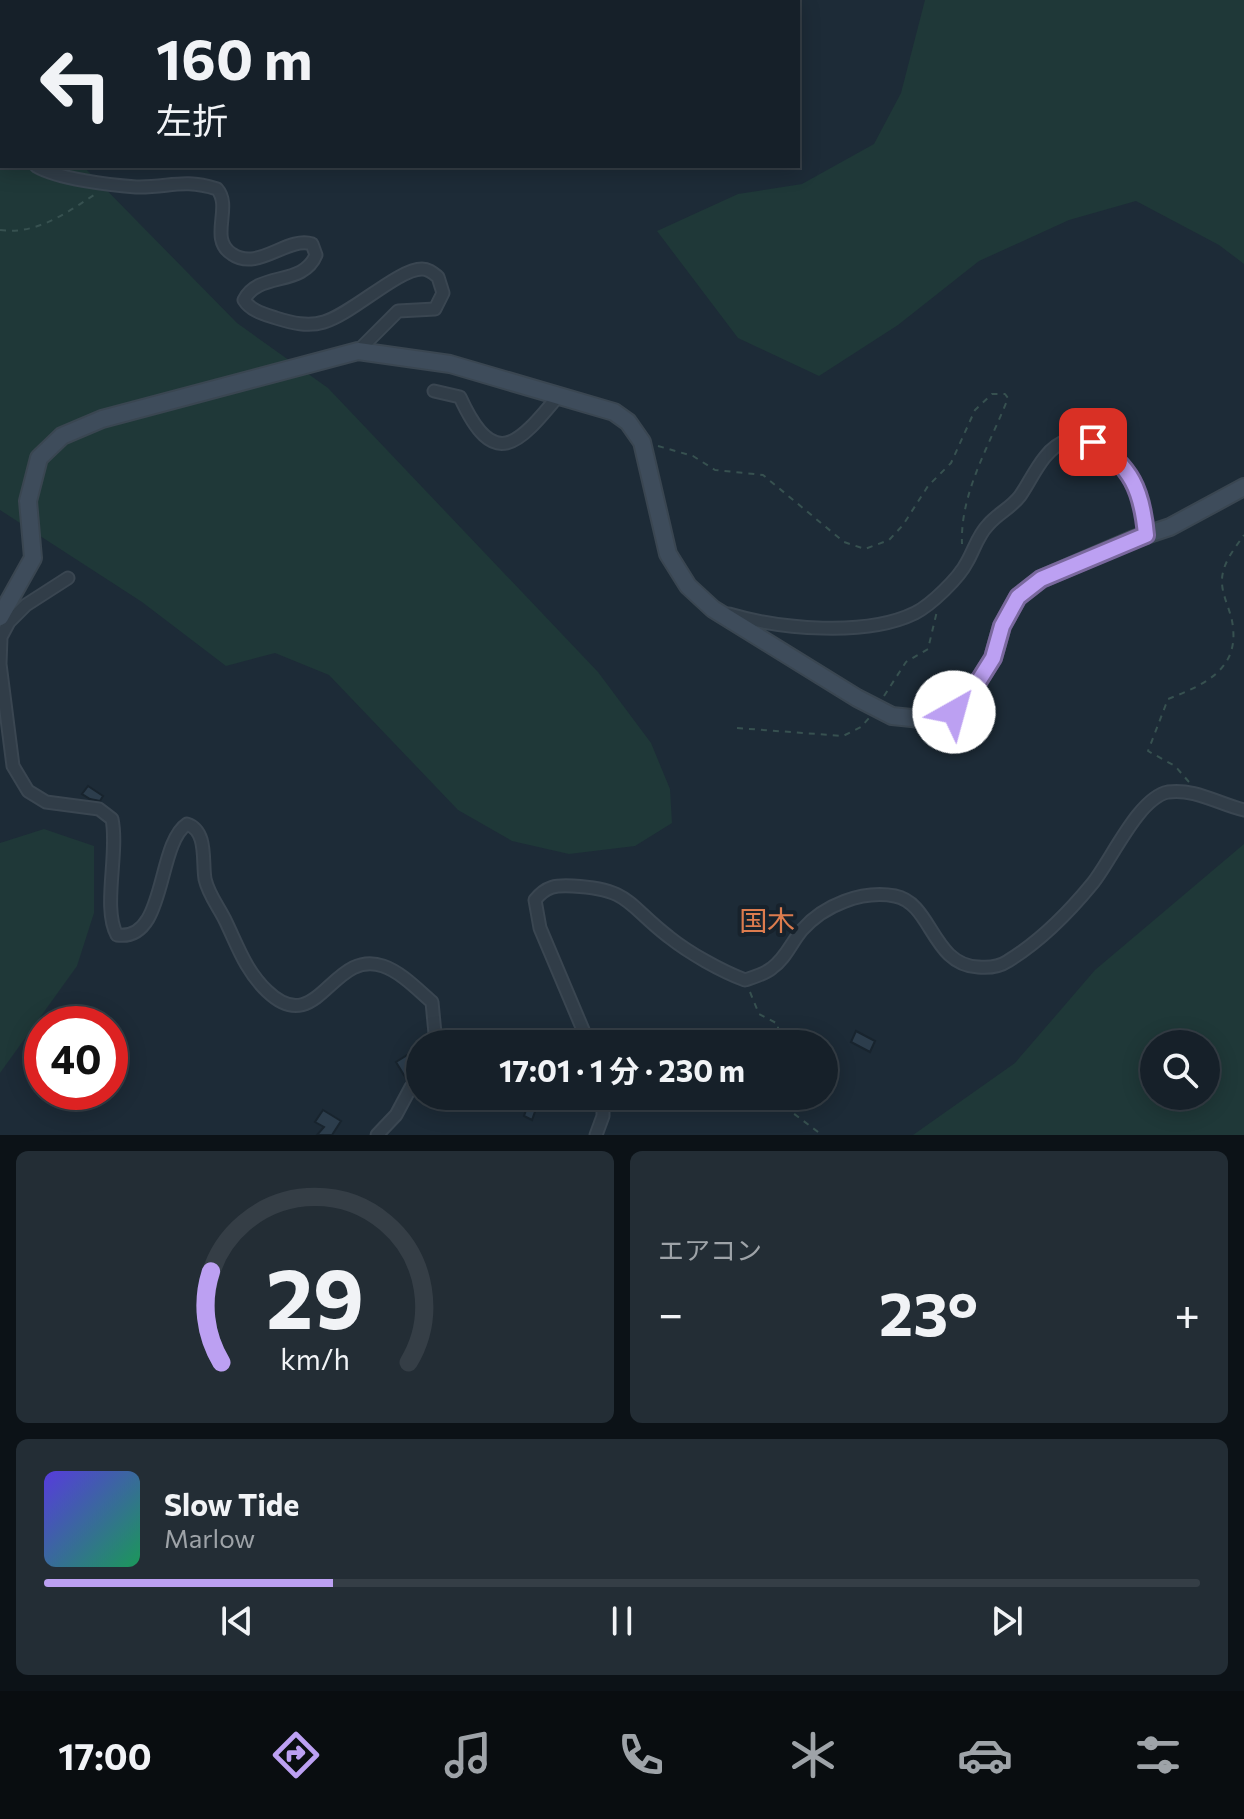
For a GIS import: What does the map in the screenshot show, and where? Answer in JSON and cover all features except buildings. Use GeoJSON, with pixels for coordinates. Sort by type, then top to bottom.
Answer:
{"type":"FeatureCollection","features":[{"type":"Feature","properties":{"kind":"street"},"geometry":{"type":"LineString","coordinates":[[40,168],[51,173],[137,187],[196,182],[217,189],[224,202],[222,243],[231,254],[243,258],[277,252],[295,244],[312,244],[316,255],[307,269],[260,285],[250,290],[244,300],[257,312],[289,322],[308,325],[333,318],[411,270],[427,269],[438,277],[443,293],[435,309],[398,311],[358,351]]}},
{"type":"Feature","properties":{"kind":"street"},"geometry":{"type":"LineString","coordinates":[[0,617],[33,558],[28,501],[39,458],[62,436],[102,419],[358,351],[450,364],[614,412],[628,422],[642,442],[668,554],[688,586],[713,609],[892,716],[931,720],[954,712],[973,690],[993,658],[1002,626],[1018,597],[1041,579],[1195,515],[1244,487]]}},
{"type":"Feature","properties":{"kind":"street"},"geometry":{"type":"LineString","coordinates":[[434,391],[460,397],[480,434],[496,444],[509,443],[533,426],[559,395]]}},
{"type":"Feature","properties":{"kind":"street"},"geometry":{"type":"LineString","coordinates":[[713,609],[764,622],[822,628],[860,626],[918,612],[966,566],[988,525],[1017,500],[1049,454],[1073,440],[1093,442],[1127,469],[1133,478],[1146,535]]}},
{"type":"Feature","properties":{"kind":"street"},"geometry":{"type":"LineString","coordinates":[[68,578],[26,605],[9,622],[1,637],[0,664],[11,752],[13,766],[28,791],[46,802],[99,809],[112,819],[114,873],[110,908],[117,935],[128,936],[140,931],[149,916],[173,840],[178,830],[187,824],[199,834],[208,893],[225,920],[242,960],[274,999],[286,1005],[306,1004],[319,997],[349,968],[362,963],[382,965],[396,972],[432,1002],[435,1030]]}},
{"type":"Feature","properties":{"kind":"street"},"geometry":{"type":"LineString","coordinates":[[583,1030],[540,928],[535,900],[543,890],[561,886],[614,891],[670,939],[722,972],[745,980],[775,967],[801,931],[821,913],[843,902],[878,895],[898,896],[907,901],[948,955],[964,966],[1000,965],[1056,922],[1093,883],[1146,806],[1164,793],[1181,791],[1244,810]]}},
{"type":"Feature","properties":{"kind":"street"},"geometry":{"type":"LineString","coordinates":[[377,1135],[396,1115],[406,1096]]}},
{"type":"Feature","properties":{"kind":"street"},"geometry":{"type":"LineString","coordinates":[[596,1135],[603,1110]]}},
{"type":"Feature","properties":{"kind":"path"},"geometry":{"type":"LineString","coordinates":[[0,230],[27,231],[71,210],[111,183]]}},
{"type":"Feature","properties":{"kind":"path"},"geometry":{"type":"LineString","coordinates":[[642,442],[693,456],[715,470],[763,475],[844,542],[865,549],[889,540],[903,525],[928,486],[951,463],[975,410],[992,394],[1005,394],[1008,398],[970,490],[962,530],[966,566]]}},
{"type":"Feature","properties":{"kind":"path"},"geometry":{"type":"LineString","coordinates":[[1194,794],[1187,778],[1175,766],[1148,751],[1168,699],[1198,687],[1218,674],[1228,660],[1232,650],[1233,628],[1222,578],[1228,558],[1244,535]]}},
{"type":"Feature","properties":{"kind":"path"},"geometry":{"type":"LineString","coordinates":[[745,980],[759,1014],[778,1024],[778,1030]]}},
{"type":"Feature","properties":{"kind":"path"},"geometry":{"type":"LineString","coordinates":[[789,1110],[822,1135]]}},
{"type":"Feature","properties":{"kind":"green space"},"geometry":{"type":"Polygon","coordinates":[[[925,0],[1244,0],[1244,264],[1219,245],[1136,201],[1069,220],[979,261],[898,325],[819,376],[738,338],[657,231],[738,194],[802,184],[874,144],[901,93],[925,0]]]}},
{"type":"Feature","properties":{"kind":"green space"},"geometry":{"type":"Polygon","coordinates":[[[0,168],[85,168],[237,323],[328,388],[598,672],[651,743],[670,789],[672,823],[635,846],[569,854],[512,841],[458,810],[329,675],[275,653],[226,666],[142,602],[0,510],[0,168]]]}},
{"type":"Feature","properties":{"kind":"green space"},"geometry":{"type":"Polygon","coordinates":[[[44,829],[94,846],[94,913],[77,966],[48,1006],[24,1006],[24,1040],[0,1073],[0,843],[44,829]]]}},
{"type":"Feature","properties":{"kind":"green space"},"geometry":{"type":"Polygon","coordinates":[[[1244,844],[1244,1135],[913,1135],[1015,1063],[1095,970],[1244,844]]]}},
{"type":"Feature","properties":{"kind":"district","name":"国木"},"geometry":{"type":"Point","coordinates":[767,920]}},
{"type":"Feature","properties":{"kind":"route"},"geometry":{"type":"LineString","coordinates":[[954,712],[973,690],[993,658],[1002,626],[1018,597],[1041,579],[1146,535],[1133,478],[1114,456],[1093,442]]}}]}
